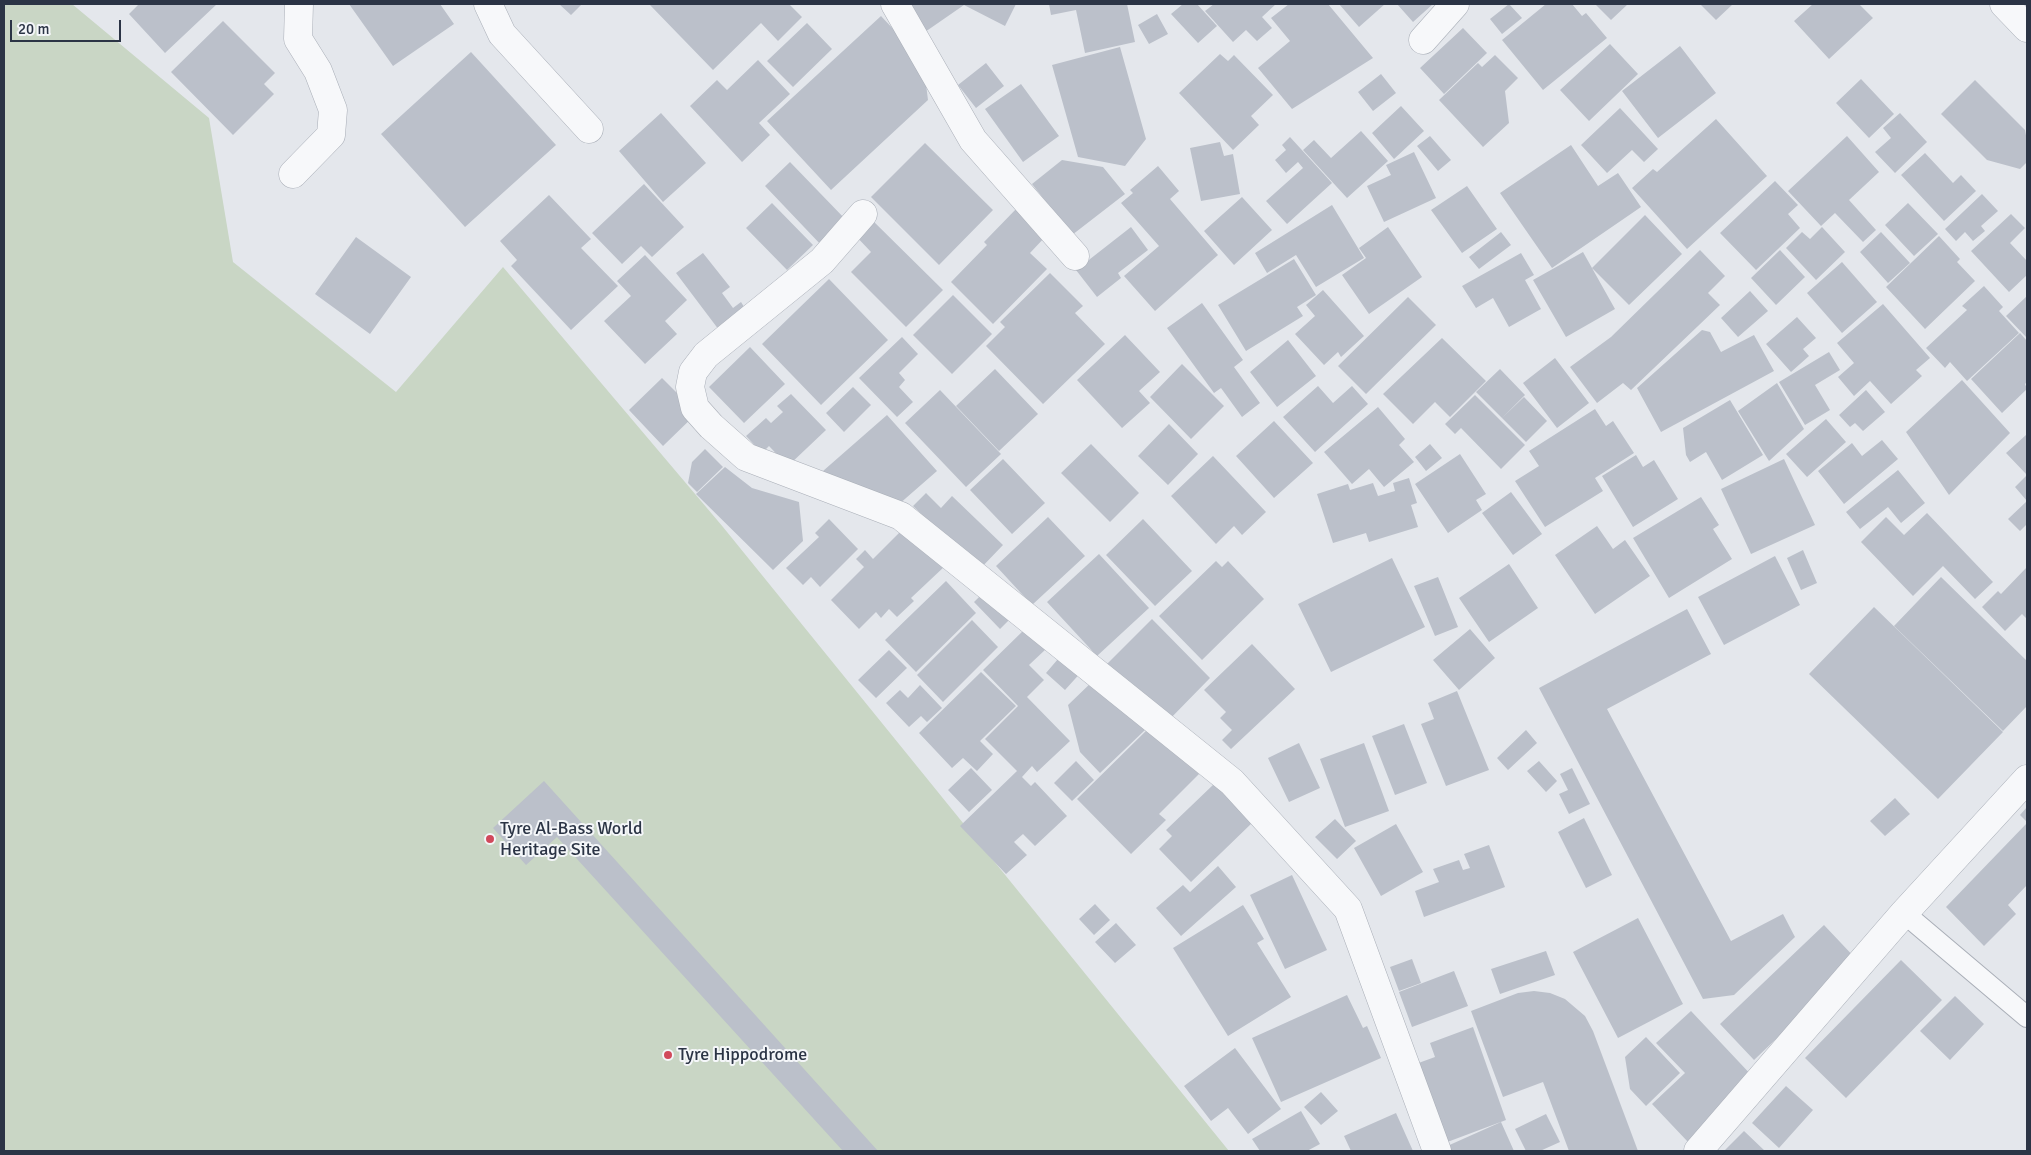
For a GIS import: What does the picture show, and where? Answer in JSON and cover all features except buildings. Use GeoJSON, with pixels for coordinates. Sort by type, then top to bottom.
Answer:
{"type":"FeatureCollection","features":[{"type":"Feature","properties":{"kind":"street"},"geometry":{"type":"LineString","coordinates":[[293,174],[331,135],[333,110],[318,71],[298,39],[299,4]]}},
{"type":"Feature","properties":{"kind":"street"},"geometry":{"type":"LineString","coordinates":[[488,4],[502,34],[589,129]]}},
{"type":"Feature","properties":{"kind":"street"},"geometry":{"type":"LineString","coordinates":[[895,4],[973,140],[1075,256]]}},
{"type":"Feature","properties":{"kind":"street"},"geometry":{"type":"LineString","coordinates":[[1423,40],[1455,4]]}},
{"type":"Feature","properties":{"kind":"street"},"geometry":{"type":"LineString","coordinates":[[2004,4],[2027,28]]}},
{"type":"Feature","properties":{"kind":"street"},"geometry":{"type":"LineString","coordinates":[[863,214],[822,261],[706,355],[693,372],[690,387],[695,408],[711,426],[746,457],[901,516],[1232,782],[1348,909],[1437,1151]]}},
{"type":"Feature","properties":{"kind":"street"},"geometry":{"type":"LineString","coordinates":[[1698,1151],[1904,913],[2027,779]]}},
{"type":"Feature","properties":{"kind":"lane"},"geometry":{"type":"LineString","coordinates":[[1904,913],[2027,1017]]}},
{"type":"Feature","properties":{"kind":"green space","name":"Tyre Al-Bass World Heritage Site"},"geometry":{"type":"Polygon","coordinates":[[[4,4],[72,4],[209,118],[233,262],[396,392],[503,267],[723,527],[1229,1151],[4,1151],[4,4]]]}},
{"type":"Feature","properties":{"kind":"place","name":"Tyre Al-Bass World Heritage Site"},"geometry":{"type":"Point","coordinates":[490,839]}},
{"type":"Feature","properties":{"kind":"place","name":"Tyre Hippodrome"},"geometry":{"type":"Point","coordinates":[668,1055]}}]}
